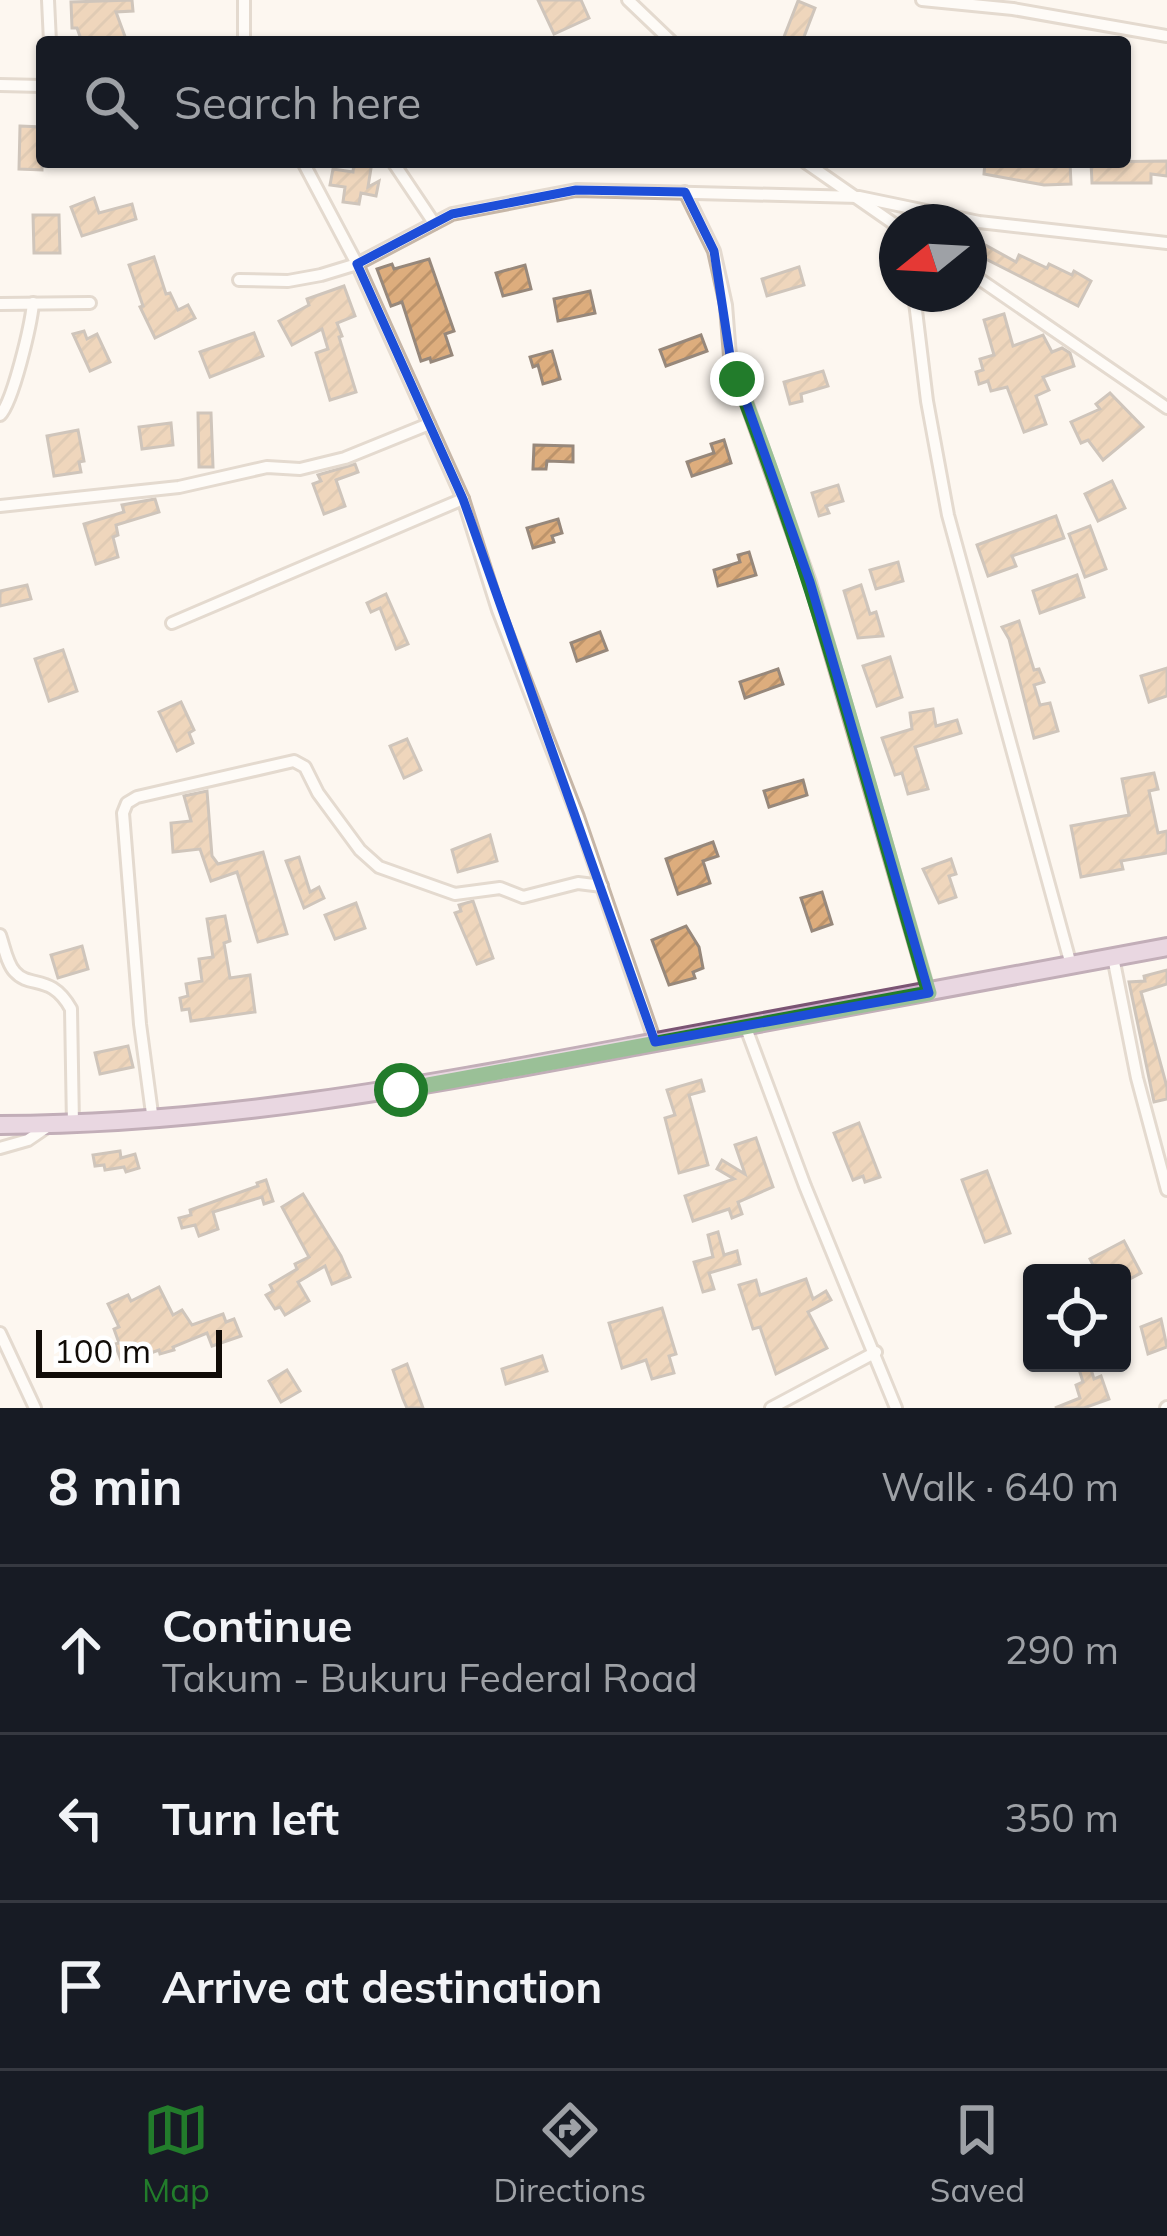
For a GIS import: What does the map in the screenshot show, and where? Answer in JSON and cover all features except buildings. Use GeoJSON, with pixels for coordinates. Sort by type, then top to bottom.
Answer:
{"type":"FeatureCollection","features":[{"type":"Feature","properties":{"kind":"main road"},"geometry":{"type":"LineString","coordinates":[[0,1125],[153,1121],[301,1106],[746,1028],[1167,947]]}},
{"type":"Feature","properties":{"kind":"street"},"geometry":{"type":"LineString","coordinates":[[48,0],[50,36]]}},
{"type":"Feature","properties":{"kind":"street"},"geometry":{"type":"LineString","coordinates":[[244,0],[244,36]]}},
{"type":"Feature","properties":{"kind":"street"},"geometry":{"type":"LineString","coordinates":[[628,0],[666,36]]}},
{"type":"Feature","properties":{"kind":"street"},"geometry":{"type":"LineString","coordinates":[[925,0],[1013,9],[1167,36]]}},
{"type":"Feature","properties":{"kind":"street"},"geometry":{"type":"LineString","coordinates":[[0,85],[36,86]]}},
{"type":"Feature","properties":{"kind":"street"},"geometry":{"type":"LineString","coordinates":[[306,168],[357,264],[464,499],[498,610],[656,1042]]}},
{"type":"Feature","properties":{"kind":"street"},"geometry":{"type":"LineString","coordinates":[[397,168],[434,223]]}},
{"type":"Feature","properties":{"kind":"street"},"geometry":{"type":"LineString","coordinates":[[815,168],[879,212]]}},
{"type":"Feature","properties":{"kind":"street"},"geometry":{"type":"LineString","coordinates":[[239,280],[288,280],[357,264],[452,214],[576,190],[859,197],[979,222],[1167,243]]}},
{"type":"Feature","properties":{"kind":"street"},"geometry":{"type":"LineString","coordinates":[[685,192],[714,250],[730,356],[810,582],[929,993]]}},
{"type":"Feature","properties":{"kind":"street"},"geometry":{"type":"LineString","coordinates":[[987,284],[1167,408]]}},
{"type":"Feature","properties":{"kind":"street"},"geometry":{"type":"LineString","coordinates":[[0,415],[10,402],[30,332],[33,303]]}},
{"type":"Feature","properties":{"kind":"street"},"geometry":{"type":"LineString","coordinates":[[0,304],[90,303]]}},
{"type":"Feature","properties":{"kind":"street"},"geometry":{"type":"LineString","coordinates":[[916,312],[948,515],[1071,965]]}},
{"type":"Feature","properties":{"kind":"street"},"geometry":{"type":"LineString","coordinates":[[0,506],[179,488],[267,467],[300,470],[345,458],[430,424]]}},
{"type":"Feature","properties":{"kind":"street"},"geometry":{"type":"LineString","coordinates":[[172,623],[464,499]]}},
{"type":"Feature","properties":{"kind":"street"},"geometry":{"type":"LineString","coordinates":[[153,1121],[123,814],[127,803],[137,797],[294,761],[304,767],[360,850],[379,867],[455,894],[500,889],[523,897],[578,883],[602,886]]}},
{"type":"Feature","properties":{"kind":"street"},"geometry":{"type":"LineString","coordinates":[[0,935],[13,970],[62,993],[71,1009],[73,1125]]}},
{"type":"Feature","properties":{"kind":"street"},"geometry":{"type":"LineString","coordinates":[[1113,957],[1141,1096],[1167,1190]]}},
{"type":"Feature","properties":{"kind":"street"},"geometry":{"type":"LineString","coordinates":[[746,1028],[896,1408]]}},
{"type":"Feature","properties":{"kind":"street"},"geometry":{"type":"LineString","coordinates":[[0,1148],[28,1140],[50,1124]]}},
{"type":"Feature","properties":{"kind":"street"},"geometry":{"type":"LineString","coordinates":[[0,1333],[35,1408]]}},
{"type":"Feature","properties":{"kind":"street"},"geometry":{"type":"LineString","coordinates":[[771,1408],[876,1352]]}},
{"type":"Feature","properties":{"kind":"highlighted area"},"geometry":{"type":"Polygon","coordinates":[[[576,190],[685,192],[714,251],[730,356],[810,582],[929,993],[655,1042],[463,499],[357,264],[452,214],[576,190]]]}},
{"type":"Feature","properties":{"kind":"route"},"geometry":{"type":"LineString","coordinates":[[401,1090],[929,993],[810,582],[775,474],[737,379]]}}]}
